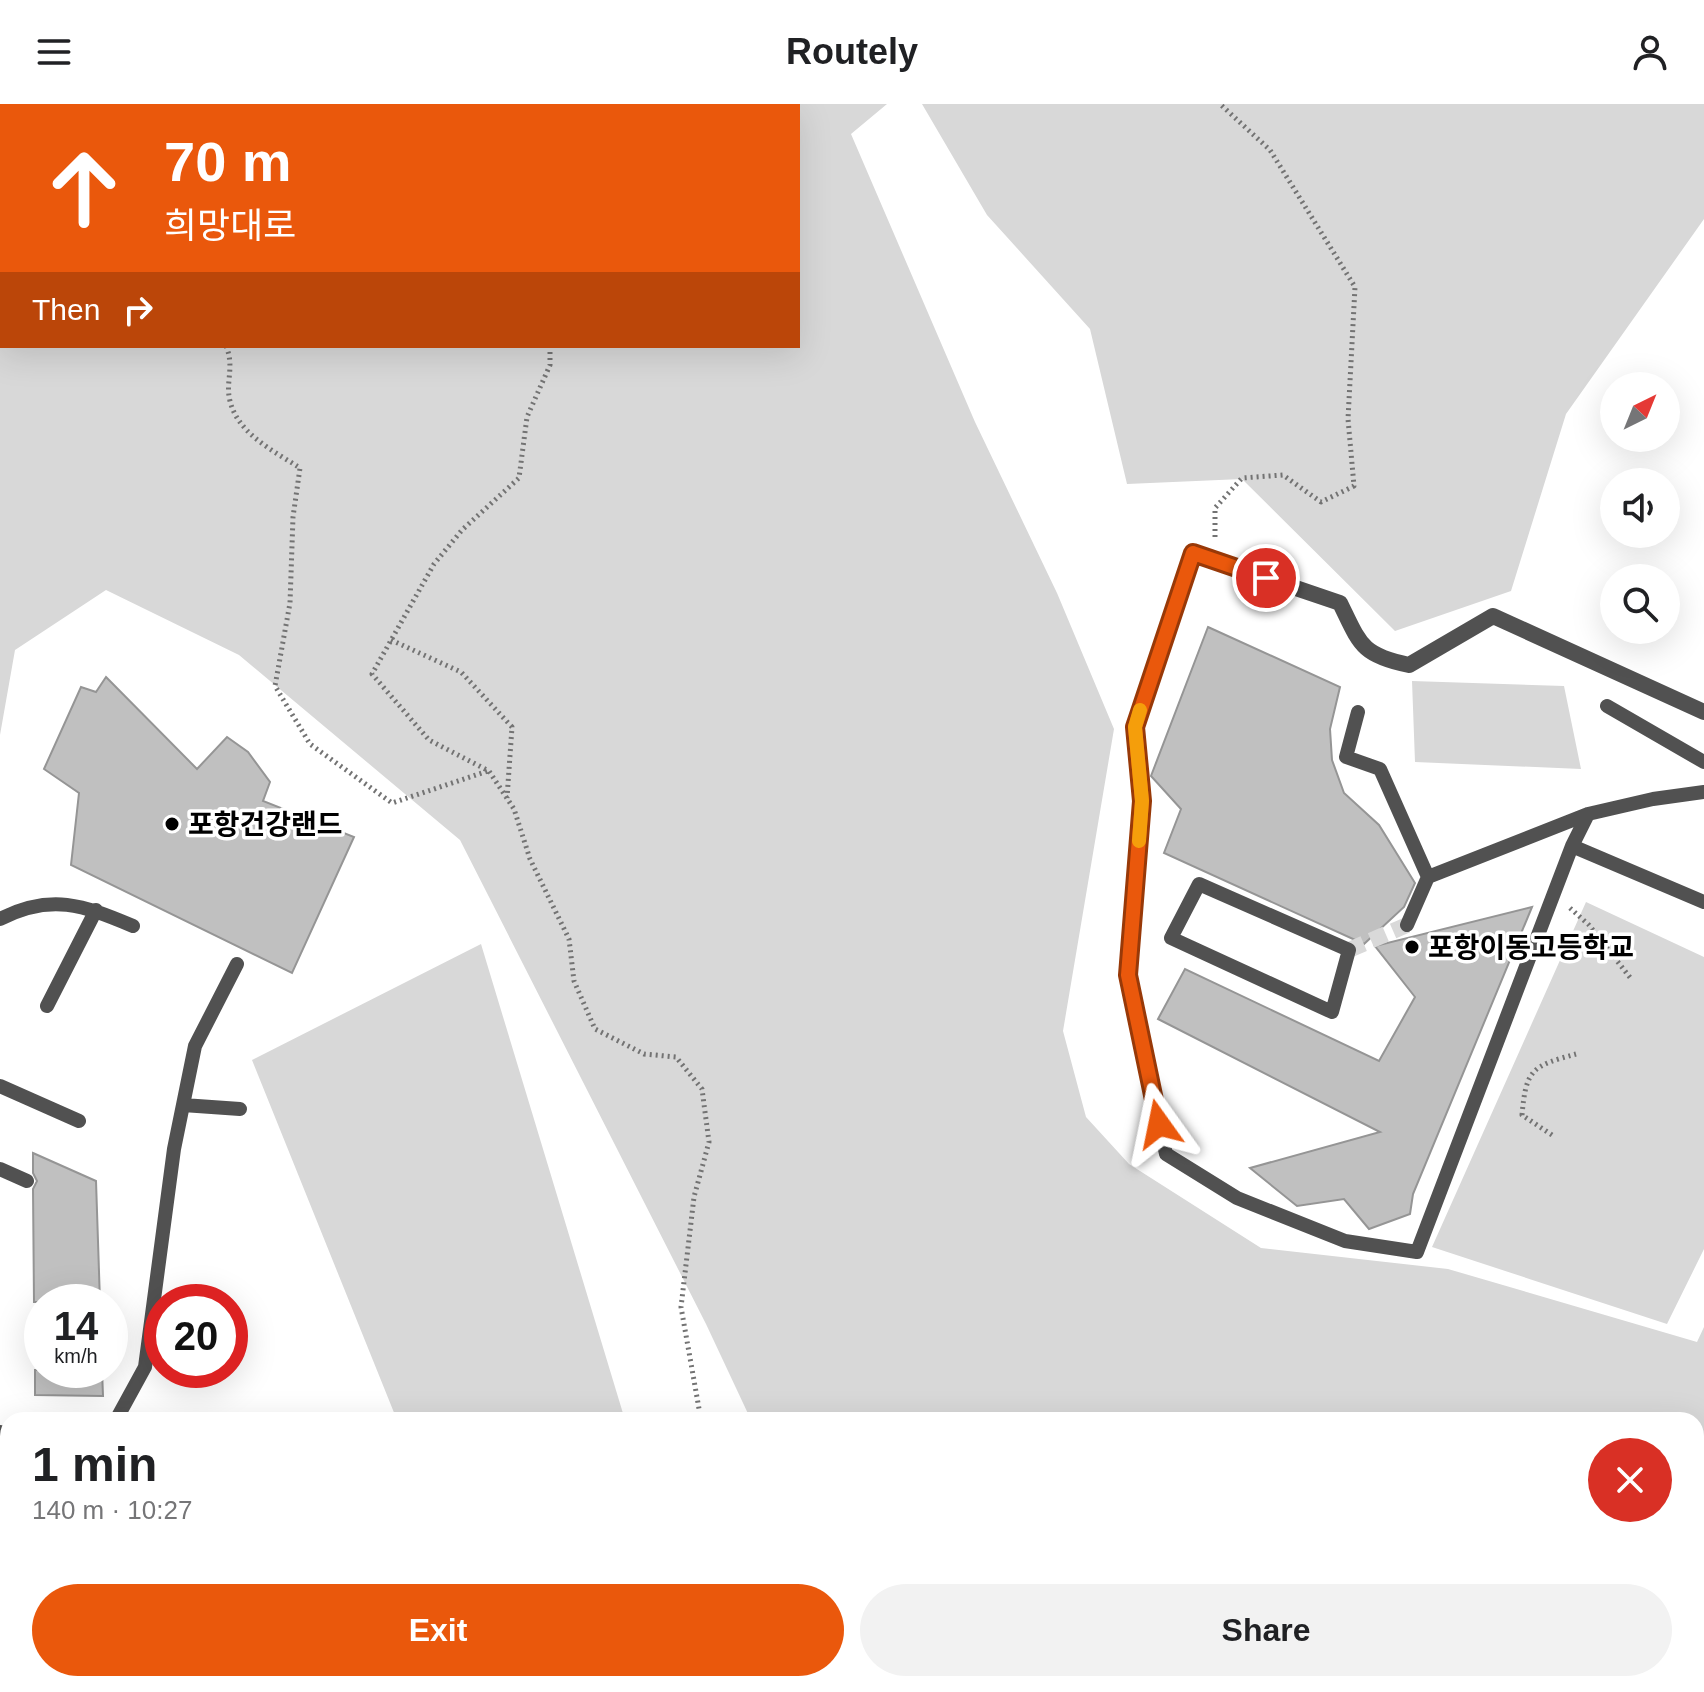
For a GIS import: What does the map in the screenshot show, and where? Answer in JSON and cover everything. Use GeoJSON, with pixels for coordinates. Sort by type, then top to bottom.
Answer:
{"type":"FeatureCollection","features":[{"type":"Feature","properties":{"kind":"street"},"geometry":{"type":"LineString","coordinates":[[1142,801],[1135,727],[1193,553],[1340,603],[1358,642],[1379,658],[1409,665],[1493,616],[1704,712]]}},
{"type":"Feature","properties":{"kind":"lane"},"geometry":{"type":"LineString","coordinates":[[1607,706],[1704,762]]}},
{"type":"Feature","properties":{"kind":"lane"},"geometry":{"type":"LineString","coordinates":[[1358,712],[1346,757],[1380,769],[1428,877]]}},
{"type":"Feature","properties":{"kind":"lane"},"geometry":{"type":"LineString","coordinates":[[1407,925],[1428,877],[1588,814],[1653,799],[1704,792]]}},
{"type":"Feature","properties":{"kind":"lane"},"geometry":{"type":"LineString","coordinates":[[1142,801],[1128,975],[1166,1154],[1237,1198],[1332,1236],[1345,1241],[1417,1252],[1572,846],[1588,814]]}},
{"type":"Feature","properties":{"kind":"lane"},"geometry":{"type":"LineString","coordinates":[[1572,846],[1704,902]]}},
{"type":"Feature","properties":{"kind":"lane"},"geometry":{"type":"LineString","coordinates":[[1199,884],[1349,950],[1332,1012],[1171,938],[1199,884]]}},
{"type":"Feature","properties":{"kind":"lane"},"geometry":{"type":"LineString","coordinates":[[0,919],[24,907],[56,902],[96,910],[133,926]]}},
{"type":"Feature","properties":{"kind":"lane"},"geometry":{"type":"LineString","coordinates":[[47,1006],[96,910]]}},
{"type":"Feature","properties":{"kind":"lane"},"geometry":{"type":"LineString","coordinates":[[120,1412],[145,1367],[183,1105],[195,1046],[237,964]]}},
{"type":"Feature","properties":{"kind":"lane"},"geometry":{"type":"LineString","coordinates":[[0,1086],[79,1121]]}},
{"type":"Feature","properties":{"kind":"lane"},"geometry":{"type":"LineString","coordinates":[[183,1105],[240,1109]]}},
{"type":"Feature","properties":{"kind":"lane"},"geometry":{"type":"LineString","coordinates":[[0,1169],[27,1181]]}},
{"type":"Feature","properties":{"kind":"path"},"geometry":{"type":"LineString","coordinates":[[1216,562],[1215,508],[1242,478],[1283,475],[1321,502],[1354,486],[1348,419],[1355,287],[1270,150],[1220,104]]}},
{"type":"Feature","properties":{"kind":"path"},"geometry":{"type":"LineString","coordinates":[[227,348],[232,361],[229,400],[248,434],[300,468],[293,517],[290,603],[275,686],[310,744],[392,803],[489,771]]}},
{"type":"Feature","properties":{"kind":"path"},"geometry":{"type":"LineString","coordinates":[[550,348],[550,365],[527,417],[519,478],[462,530],[434,564],[372,674],[429,740],[489,771],[514,809],[530,859],[569,939],[574,981],[595,1029],[644,1054],[676,1057],[702,1089],[709,1142],[694,1197],[681,1307],[700,1412]]}},
{"type":"Feature","properties":{"kind":"path"},"geometry":{"type":"LineString","coordinates":[[391,640],[461,672],[512,727],[507,798]]}},
{"type":"Feature","properties":{"kind":"path"},"geometry":{"type":"LineString","coordinates":[[1589,925],[1632,980]]}},
{"type":"Feature","properties":{"kind":"path"},"geometry":{"type":"LineString","coordinates":[[1552,1135],[1522,1115],[1525,1084],[1542,1064],[1576,1054]]}},
{"type":"Feature","properties":{"kind":"shaded area"},"geometry":{"type":"Polygon","coordinates":[[[800,104],[887,104],[851,134],[975,422],[1057,593],[1114,729],[1063,1031],[1086,1117],[1129,1164],[1261,1248],[1448,1269],[1697,1342],[1704,1327],[1704,1412],[747,1412],[706,1324],[460,840],[239,655],[106,590],[15,650],[0,735],[0,348],[800,348],[800,104]]]}},
{"type":"Feature","properties":{"kind":"shaded area"},"geometry":{"type":"Polygon","coordinates":[[[922,104],[1704,104],[1704,219],[1566,414],[1511,591],[1395,631],[1242,479],[1127,484],[1090,329],[987,215],[922,104]]]}},
{"type":"Feature","properties":{"kind":"shaded area"},"geometry":{"type":"Polygon","coordinates":[[[1412,681],[1564,686],[1581,769],[1415,762],[1412,681]]]}},
{"type":"Feature","properties":{"kind":"shaded area"},"geometry":{"type":"Polygon","coordinates":[[[1586,902],[1704,957],[1704,1249],[1667,1324],[1432,1247],[1586,902]]]}},
{"type":"Feature","properties":{"kind":"shaded area"},"geometry":{"type":"Polygon","coordinates":[[[481,944],[623,1412],[394,1412],[252,1060],[481,944]]]}},
{"type":"Feature","properties":{"kind":"building"},"geometry":{"type":"Polygon","coordinates":[[[1208,627],[1340,687],[1330,729],[1332,760],[1344,793],[1379,825],[1415,883],[1404,907],[1364,944],[1164,853],[1181,809],[1151,776],[1208,627]]]}},
{"type":"Feature","properties":{"kind":"building","name":"포항건강랜드"},"geometry":{"type":"Polygon","coordinates":[[[106,677],[197,769],[227,737],[248,752],[270,782],[263,801],[354,837],[292,973],[71,865],[79,793],[44,769],[81,687],[96,692],[106,677]]]}},
{"type":"Feature","properties":{"kind":"building"},"geometry":{"type":"Polygon","coordinates":[[[1532,907],[1413,1194],[1410,1214],[1369,1229],[1344,1199],[1297,1206],[1250,1168],[1380,1132],[1158,1019],[1185,969],[1379,1061],[1415,997],[1375,946],[1532,907]]]}},
{"type":"Feature","properties":{"kind":"building"},"geometry":{"type":"Polygon","coordinates":[[[33,1153],[96,1181],[99,1284],[34,1284],[33,1189],[37,1181],[33,1173],[33,1153]]]}},
{"type":"Feature","properties":{"kind":"building"},"geometry":{"type":"Polygon","coordinates":[[[35,1388],[103,1388],[103,1396],[35,1395],[35,1388]]]}},
{"type":"Feature","properties":{"kind":"tunnel"},"geometry":{"type":"LineString","coordinates":[[1349,950],[1407,925]]}},
{"type":"Feature","properties":{"kind":"slow traffic"},"geometry":{"type":"LineString","coordinates":[[1139,841],[1142,801],[1135,727],[1140,710]]}},
{"type":"Feature","properties":{"kind":"place","name":"포항건강랜드"},"geometry":{"type":"Point","coordinates":[172,824]}},
{"type":"Feature","properties":{"kind":"place","name":"포항이동고등학교"},"geometry":{"type":"Point","coordinates":[1412,947]}},
{"type":"Feature","properties":{"kind":"route"},"geometry":{"type":"LineString","coordinates":[[1159,1124],[1128,975],[1142,801],[1135,727],[1193,553],[1266,578]]}}]}
